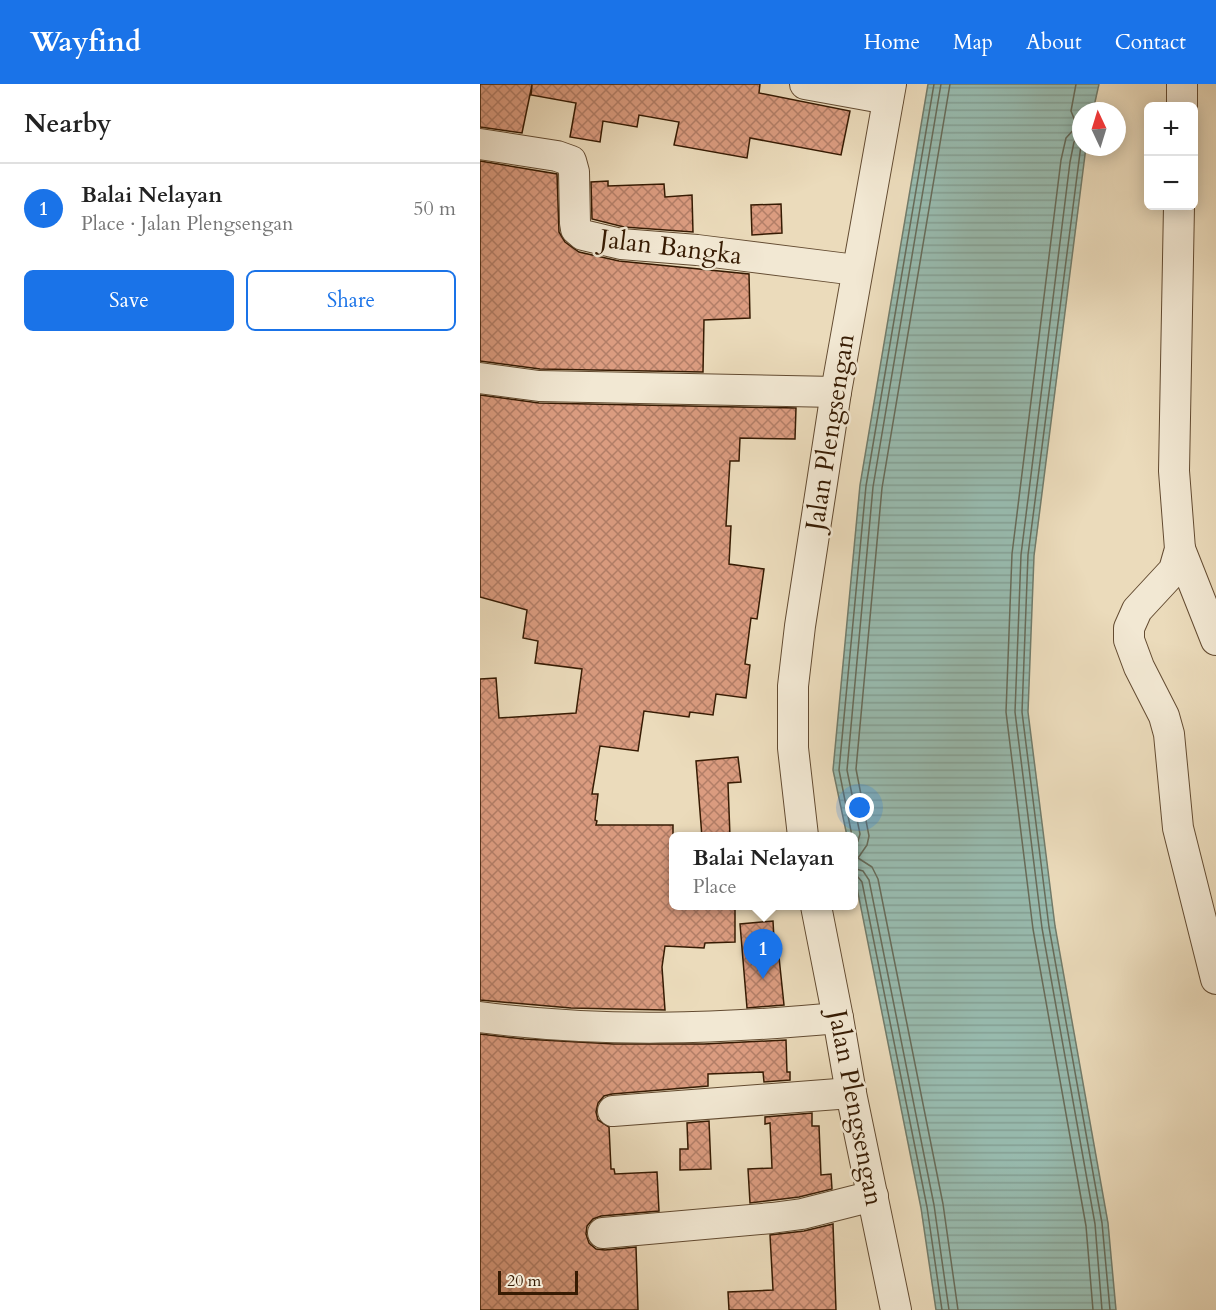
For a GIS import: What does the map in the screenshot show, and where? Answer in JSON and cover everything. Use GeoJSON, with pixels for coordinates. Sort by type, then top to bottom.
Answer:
{"type":"FeatureCollection","features":[{"type":"Feature","properties":{"kind":"street"},"geometry":{"type":"LineString","coordinates":[[805,84],[889,92]]}},
{"type":"Feature","properties":{"kind":"street"},"geometry":{"type":"LineString","coordinates":[[1182,84],[1182,102]]}},
{"type":"Feature","properties":{"kind":"street","name":"Jalan Plengsengan"},"geometry":{"type":"LineString","coordinates":[[801,826],[793,748],[793,686],[800,626],[856,270],[889,92]]}},
{"type":"Feature","properties":{"kind":"street","name":"Jalan Bangka"},"geometry":{"type":"LineString","coordinates":[[480,144],[557,156],[571,161],[574,172],[574,223],[576,229],[583,235],[621,244],[697,250],[856,270]]}},
{"type":"Feature","properties":{"kind":"street"},"geometry":{"type":"LineString","coordinates":[[1179,210],[1174,471],[1180,549],[1216,640]]}},
{"type":"Feature","properties":{"kind":"street"},"geometry":{"type":"LineString","coordinates":[[480,378],[539,386],[836,392]]}},
{"type":"Feature","properties":{"kind":"street"},"geometry":{"type":"LineString","coordinates":[[1180,549],[1174,570],[1137,610],[1129,628],[1129,640],[1136,660],[1164,716],[1169,734],[1178,828],[1216,979]]}},
{"type":"Feature","properties":{"kind":"street","name":"Jalan Plengsengan"},"geometry":{"type":"LineString","coordinates":[[817,910],[851,1093],[896,1310]]}},
{"type":"Feature","properties":{"kind":"street"},"geometry":{"type":"LineString","coordinates":[[480,1017],[524,1023],[654,1029],[755,1026],[838,1018]]}},
{"type":"Feature","properties":{"kind":"street"},"geometry":{"type":"LineString","coordinates":[[613,1111],[851,1093]]}},
{"type":"Feature","properties":{"kind":"street"},"geometry":{"type":"LineString","coordinates":[[603,1233],[802,1214],[873,1196]]}},
{"type":"Feature","properties":{"kind":"water"},"geometry":{"type":"Polygon","coordinates":[[[928,84],[1099,84],[1095,102],[1072,102],[1072,156],[1085,156],[1034,556],[1028,712],[1055,926],[1108,1223],[1116,1310],[936,1310],[921,1208],[858,893],[858,832],[846,832],[833,770],[860,485],[928,84]]]}},
{"type":"Feature","properties":{"kind":"building"},"geometry":{"type":"Polygon","coordinates":[[[480,84],[760,84],[759,93],[850,111],[841,155],[750,138],[747,158],[674,145],[679,122],[639,115],[637,127],[603,121],[600,142],[570,137],[576,103],[531,95],[532,85],[522,133],[480,127],[480,84]]]}},
{"type":"Feature","properties":{"kind":"building"},"geometry":{"type":"Polygon","coordinates":[[[480,161],[557,174],[559,232],[565,242],[579,252],[619,261],[749,274],[750,318],[704,320],[703,372],[540,369],[480,361],[480,161]]]}},
{"type":"Feature","properties":{"kind":"building"},"geometry":{"type":"Polygon","coordinates":[[[608,181],[608,186],[664,184],[665,197],[692,195],[693,232],[624,227],[592,219],[591,182],[608,181]]]}},
{"type":"Feature","properties":{"kind":"building"},"geometry":{"type":"Polygon","coordinates":[[[781,204],[782,233],[752,235],[751,205],[781,204]]]}},
{"type":"Feature","properties":{"kind":"building"},"geometry":{"type":"Polygon","coordinates":[[[480,395],[539,403],[796,408],[795,439],[740,438],[739,461],[730,461],[726,526],[731,526],[729,564],[764,569],[757,619],[751,618],[745,664],[750,665],[746,698],[716,694],[713,715],[690,712],[689,717],[644,711],[638,751],[600,746],[592,794],[598,794],[596,825],[673,825],[673,832],[669,832],[669,910],[735,910],[735,942],[705,943],[704,948],[665,946],[662,967],[665,1010],[571,1008],[480,1000],[480,679],[496,678],[499,718],[576,713],[582,669],[535,663],[538,641],[523,638],[527,610],[480,597],[480,395]]]}},
{"type":"Feature","properties":{"kind":"building"},"geometry":{"type":"Polygon","coordinates":[[[738,757],[741,782],[728,783],[730,832],[702,832],[696,761],[738,757]]]}},
{"type":"Feature","properties":{"kind":"building"},"geometry":{"type":"Polygon","coordinates":[[[773,921],[784,1005],[747,1008],[740,924],[773,921]]]}},
{"type":"Feature","properties":{"kind":"building"},"geometry":{"type":"Polygon","coordinates":[[[480,1034],[614,1044],[704,1044],[786,1040],[787,1072],[790,1072],[790,1080],[764,1082],[763,1072],[708,1074],[708,1086],[612,1094],[604,1096],[598,1103],[596,1112],[598,1120],[609,1127],[611,1169],[614,1169],[615,1174],[657,1172],[659,1211],[601,1216],[593,1219],[587,1226],[586,1234],[589,1243],[596,1249],[636,1247],[638,1310],[480,1310],[480,1034]]]}},
{"type":"Feature","properties":{"kind":"building"},"geometry":{"type":"Polygon","coordinates":[[[812,1113],[812,1126],[819,1126],[821,1175],[831,1174],[832,1189],[799,1197],[750,1203],[748,1169],[772,1168],[770,1123],[765,1124],[765,1117],[812,1113]]]}},
{"type":"Feature","properties":{"kind":"building"},"geometry":{"type":"Polygon","coordinates":[[[709,1121],[711,1169],[680,1170],[680,1149],[688,1149],[687,1123],[709,1121]]]}},
{"type":"Feature","properties":{"kind":"building"},"geometry":{"type":"Polygon","coordinates":[[[833,1224],[836,1310],[729,1310],[728,1292],[773,1290],[770,1235],[804,1231],[833,1224]]]}},
{"type":"Feature","properties":{"kind":"place","name":"Balai Nelayan"},"geometry":{"type":"Point","coordinates":[763,979]}}]}
